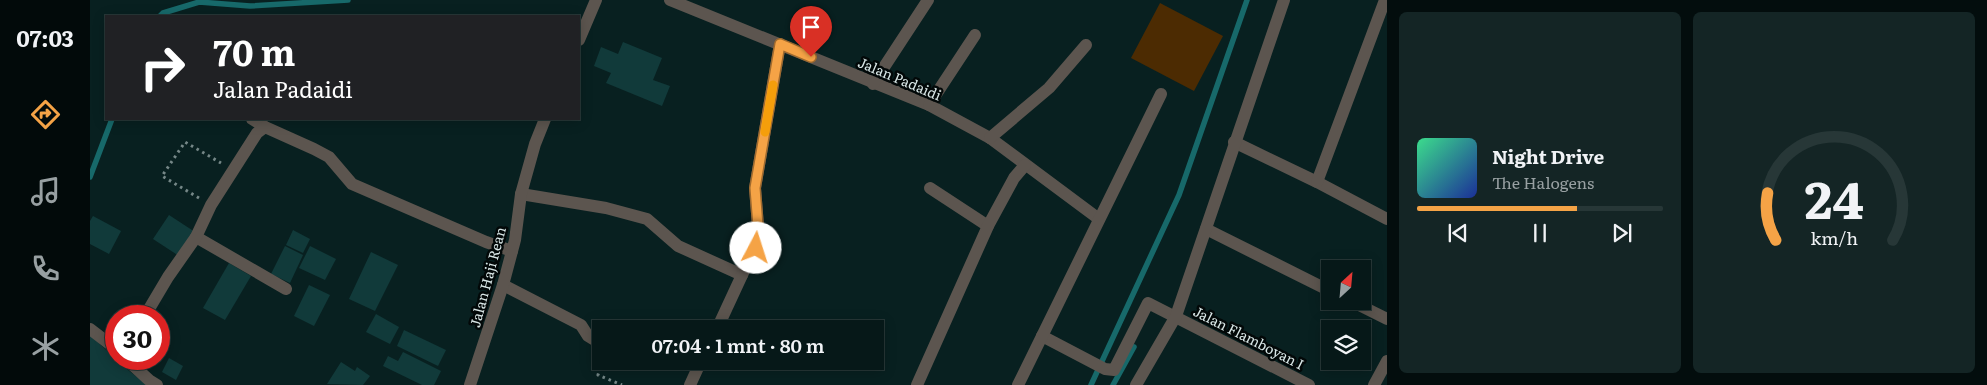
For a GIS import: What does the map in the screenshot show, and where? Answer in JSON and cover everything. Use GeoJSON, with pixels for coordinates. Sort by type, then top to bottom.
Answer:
{"type":"FeatureCollection","features":[{"type":"Feature","properties":{"kind":"street"},"geometry":{"type":"LineString","coordinates":[[580,38],[596,0]]}},
{"type":"Feature","properties":{"kind":"street","name":"Jalan Padaidi"},"geometry":{"type":"LineString","coordinates":[[670,0],[873,84],[929,105],[990,138],[1099,219]]}},
{"type":"Feature","properties":{"kind":"street"},"geometry":{"type":"LineString","coordinates":[[873,84],[928,0]]}},
{"type":"Feature","properties":{"kind":"street"},"geometry":{"type":"LineString","coordinates":[[1136,385],[1176,316],[1284,0]]}},
{"type":"Feature","properties":{"kind":"street"},"geometry":{"type":"LineString","coordinates":[[1317,182],[1385,0]]}},
{"type":"Feature","properties":{"kind":"street"},"geometry":{"type":"LineString","coordinates":[[929,105],[975,35]]}},
{"type":"Feature","properties":{"kind":"street"},"geometry":{"type":"LineString","coordinates":[[721,320],[756,248],[758,226],[755,188],[780,44]]}},
{"type":"Feature","properties":{"kind":"street"},"geometry":{"type":"LineString","coordinates":[[990,138],[1048,88],[1086,45]]}},
{"type":"Feature","properties":{"kind":"street"},"geometry":{"type":"LineString","coordinates":[[1018,385],[1161,94]]}},
{"type":"Feature","properties":{"kind":"street"},"geometry":{"type":"LineString","coordinates":[[254,120],[329,158],[352,184],[486,242],[512,251]]}},
{"type":"Feature","properties":{"kind":"street","name":"Jalan Haji Rean"},"geometry":{"type":"LineString","coordinates":[[470,385],[503,285],[512,251],[521,194],[535,144],[545,120]]}},
{"type":"Feature","properties":{"kind":"street"},"geometry":{"type":"LineString","coordinates":[[152,305],[196,237],[210,205],[257,133],[265,127]]}},
{"type":"Feature","properties":{"kind":"street"},"geometry":{"type":"LineString","coordinates":[[1234,142],[1317,182],[1387,219]]}},
{"type":"Feature","properties":{"kind":"street"},"geometry":{"type":"LineString","coordinates":[[917,385],[988,226],[1014,178],[1025,165]]}},
{"type":"Feature","properties":{"kind":"street"},"geometry":{"type":"LineString","coordinates":[[930,188],[988,226]]}},
{"type":"Feature","properties":{"kind":"street"},"geometry":{"type":"LineString","coordinates":[[521,194],[606,208],[647,219],[678,246],[742,276]]}},
{"type":"Feature","properties":{"kind":"street"},"geometry":{"type":"LineString","coordinates":[[1206,229],[1321,286]]}},
{"type":"Feature","properties":{"kind":"street"},"geometry":{"type":"LineString","coordinates":[[196,237],[286,289]]}},
{"type":"Feature","properties":{"kind":"street"},"geometry":{"type":"LineString","coordinates":[[503,285],[581,325],[588,336],[592,338]]}},
{"type":"Feature","properties":{"kind":"street","name":"Jalan Flamboyan I"},"geometry":{"type":"LineString","coordinates":[[1042,336],[1111,370],[1116,368],[1148,302],[1309,385]]}},
{"type":"Feature","properties":{"kind":"street"},"geometry":{"type":"LineString","coordinates":[[1369,310],[1387,319]]}},
{"type":"Feature","properties":{"kind":"street"},"geometry":{"type":"LineString","coordinates":[[90,330],[105,340]]}},
{"type":"Feature","properties":{"kind":"street"},"geometry":{"type":"LineString","coordinates":[[1374,385],[1387,361]]}},
{"type":"Feature","properties":{"kind":"street"},"geometry":{"type":"LineString","coordinates":[[138,370],[157,385]]}},
{"type":"Feature","properties":{"kind":"street"},"geometry":{"type":"LineString","coordinates":[[690,385],[698,370]]}},
{"type":"Feature","properties":{"kind":"path"},"geometry":{"type":"LineString","coordinates":[[210,205],[162,176],[185,142],[233,170]]}},
{"type":"Feature","properties":{"kind":"path"},"geometry":{"type":"LineString","coordinates":[[599,370],[598,375],[622,385]]}},
{"type":"Feature","properties":{"kind":"shaded area"},"geometry":{"type":"Polygon","coordinates":[[[1160,3],[1223,36],[1194,91],[1131,58],[1160,3]]]}},
{"type":"Feature","properties":{"kind":"building"},"geometry":{"type":"Polygon","coordinates":[[[623,42],[662,58],[653,80],[670,86],[662,106],[606,83],[611,73],[594,66],[601,47],[618,54],[623,42]]]}},
{"type":"Feature","properties":{"kind":"building"},"geometry":{"type":"Polygon","coordinates":[[[169,215],[195,232],[179,256],[153,239],[169,215]]]}},
{"type":"Feature","properties":{"kind":"building"},"geometry":{"type":"Polygon","coordinates":[[[93,216],[121,231],[109,254],[90,244],[90,221],[93,216]]]}},
{"type":"Feature","properties":{"kind":"building"},"geometry":{"type":"Polygon","coordinates":[[[293,230],[310,239],[303,253],[286,245],[293,230]]]}},
{"type":"Feature","properties":{"kind":"building"},"geometry":{"type":"Polygon","coordinates":[[[285,246],[303,255],[290,283],[271,274],[285,246]]]}},
{"type":"Feature","properties":{"kind":"building"},"geometry":{"type":"Polygon","coordinates":[[[310,246],[336,259],[325,280],[299,268],[310,246]]]}},
{"type":"Feature","properties":{"kind":"building"},"geometry":{"type":"Polygon","coordinates":[[[371,252],[398,265],[375,311],[349,299],[371,252]]]}},
{"type":"Feature","properties":{"kind":"building"},"geometry":{"type":"Polygon","coordinates":[[[229,263],[251,276],[225,320],[203,308],[229,263]]]}},
{"type":"Feature","properties":{"kind":"building"},"geometry":{"type":"Polygon","coordinates":[[[309,285],[330,295],[314,326],[294,316],[309,285]]]}},
{"type":"Feature","properties":{"kind":"building"},"geometry":{"type":"Polygon","coordinates":[[[376,314],[399,327],[390,344],[366,332],[376,314]]]}},
{"type":"Feature","properties":{"kind":"building"},"geometry":{"type":"Polygon","coordinates":[[[404,330],[446,350],[438,366],[397,346],[404,330]]]}},
{"type":"Feature","properties":{"kind":"building"},"geometry":{"type":"Polygon","coordinates":[[[90,335],[105,349],[105,370],[128,370],[147,385],[90,385],[90,335]]]}},
{"type":"Feature","properties":{"kind":"building"},"geometry":{"type":"Polygon","coordinates":[[[403,352],[441,371],[434,385],[422,385],[383,366],[388,356],[398,361],[403,352]]]}},
{"type":"Feature","properties":{"kind":"building"},"geometry":{"type":"Polygon","coordinates":[[[170,359],[183,366],[176,380],[162,372],[163,370],[170,370],[170,359]]]}},
{"type":"Feature","properties":{"kind":"building"},"geometry":{"type":"Polygon","coordinates":[[[341,362],[355,371],[357,367],[370,376],[363,385],[327,384],[341,362]]]}},
{"type":"Feature","properties":{"kind":"waterway"},"geometry":{"type":"LineString","coordinates":[[161,15],[199,2],[250,6],[348,0]]}},
{"type":"Feature","properties":{"kind":"waterway"},"geometry":{"type":"LineString","coordinates":[[1091,385],[1179,195],[1247,0]]}},
{"type":"Feature","properties":{"kind":"waterway"},"geometry":{"type":"LineString","coordinates":[[90,177],[112,120]]}},
{"type":"Feature","properties":{"kind":"waterway"},"geometry":{"type":"LineString","coordinates":[[1113,385],[1134,347]]}},
{"type":"Feature","properties":{"kind":"slow traffic"},"geometry":{"type":"LineString","coordinates":[[765,132],[773,85]]}},
{"type":"Feature","properties":{"kind":"route"},"geometry":{"type":"LineString","coordinates":[[756,248],[758,226],[755,188],[780,44],[811,57]]}}]}
